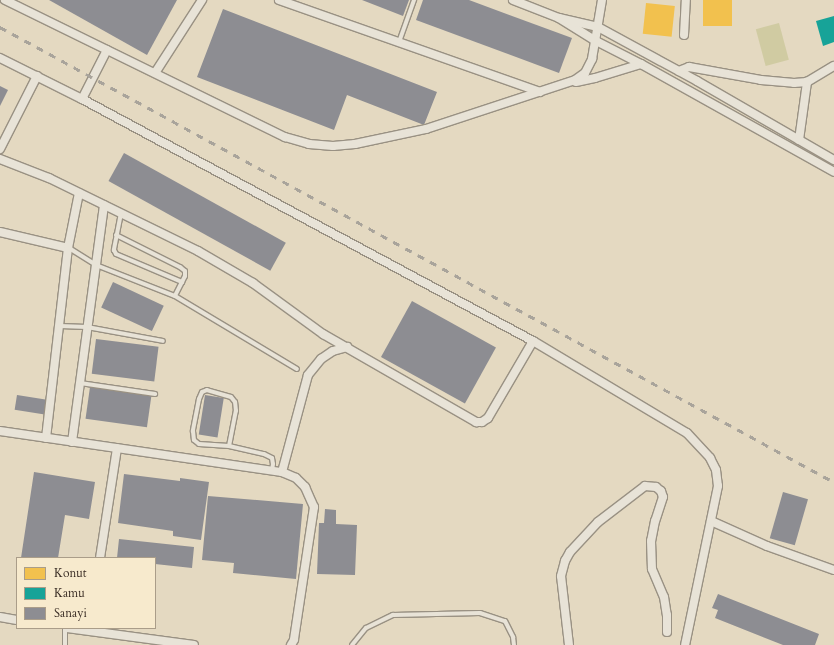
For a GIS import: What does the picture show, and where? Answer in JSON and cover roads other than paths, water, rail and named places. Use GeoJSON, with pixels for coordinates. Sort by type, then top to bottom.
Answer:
{"type":"FeatureCollection","features":[{"type":"Feature","properties":{"kind":"street"},"geometry":{"type":"LineString","coordinates":[[5,0],[285,137],[309,144],[327,146],[355,144],[426,129],[569,83],[595,78],[641,64]]}},
{"type":"Feature","properties":{"kind":"street"},"geometry":{"type":"LineString","coordinates":[[155,73],[202,0]]}},
{"type":"Feature","properties":{"kind":"street"},"geometry":{"type":"LineString","coordinates":[[279,0],[540,92]]}},
{"type":"Feature","properties":{"kind":"street"},"geometry":{"type":"LineString","coordinates":[[513,0],[559,18],[598,27],[679,71],[834,160]]}},
{"type":"Feature","properties":{"kind":"street"},"geometry":{"type":"LineString","coordinates":[[569,83],[580,77],[588,68],[592,59],[602,0]]}},
{"type":"Feature","properties":{"kind":"street"},"geometry":{"type":"LineString","coordinates":[[684,35],[686,0]]}},
{"type":"Feature","properties":{"kind":"street"},"geometry":{"type":"LineString","coordinates":[[559,18],[596,41],[641,64],[834,172]]}},
{"type":"Feature","properties":{"kind":"street"},"geometry":{"type":"LineString","coordinates":[[82,99],[107,50]]}},
{"type":"Feature","properties":{"kind":"street"},"geometry":{"type":"LineString","coordinates":[[0,58],[82,99],[533,341],[679,427],[695,440],[710,458],[718,478],[718,486],[685,645]]}},
{"type":"Feature","properties":{"kind":"street"},"geometry":{"type":"LineString","coordinates":[[679,71],[689,67],[771,81],[807,82],[834,66]]}},
{"type":"Feature","properties":{"kind":"street"},"geometry":{"type":"LineString","coordinates":[[0,149],[37,76]]}},
{"type":"Feature","properties":{"kind":"street"},"geometry":{"type":"LineString","coordinates":[[799,140],[807,82]]}},
{"type":"Feature","properties":{"kind":"street"},"geometry":{"type":"LineString","coordinates":[[0,159],[49,178],[181,242],[226,267],[277,299],[323,334],[473,421],[479,422],[488,418],[533,341]]}},
{"type":"Feature","properties":{"kind":"street"},"geometry":{"type":"LineString","coordinates":[[46,438],[68,248],[79,193]]}},
{"type":"Feature","properties":{"kind":"street"},"geometry":{"type":"LineString","coordinates":[[72,442],[104,205]]}},
{"type":"Feature","properties":{"kind":"street"},"geometry":{"type":"LineString","coordinates":[[0,232],[68,248]]}},
{"type":"Feature","properties":{"kind":"street"},"geometry":{"type":"LineString","coordinates":[[282,472],[308,375],[316,364],[326,355],[347,347]]}},
{"type":"Feature","properties":{"kind":"street"},"geometry":{"type":"LineString","coordinates":[[0,431],[282,472],[290,474],[301,482],[309,493],[314,507],[294,640],[291,645]]}},
{"type":"Feature","properties":{"kind":"street"},"geometry":{"type":"LineString","coordinates":[[100,557],[117,448]]}},
{"type":"Feature","properties":{"kind":"street"},"geometry":{"type":"LineString","coordinates":[[569,645],[562,576],[565,561],[570,552],[598,522],[646,486],[656,487],[661,491],[663,497],[655,521],[651,541],[652,570],[664,597],[667,616],[667,632]]}},
{"type":"Feature","properties":{"kind":"street"},"geometry":{"type":"LineString","coordinates":[[711,521],[767,546],[834,570]]}},
{"type":"Feature","properties":{"kind":"street"},"geometry":{"type":"LineString","coordinates":[[0,617],[16,620]]}},
{"type":"Feature","properties":{"kind":"street"},"geometry":{"type":"LineString","coordinates":[[78,629],[194,645]]}},
{"type":"Feature","properties":{"kind":"lane"},"geometry":{"type":"LineString","coordinates":[[399,42],[414,0]]}},
{"type":"Feature","properties":{"kind":"lane"},"geometry":{"type":"LineString","coordinates":[[121,213],[114,250],[116,254],[182,282]]}},
{"type":"Feature","properties":{"kind":"lane"},"geometry":{"type":"LineString","coordinates":[[116,235],[180,267],[185,271],[185,276],[175,296]]}},
{"type":"Feature","properties":{"kind":"lane"},"geometry":{"type":"LineString","coordinates":[[68,248],[96,265],[175,296],[297,369]]}},
{"type":"Feature","properties":{"kind":"lane"},"geometry":{"type":"LineString","coordinates":[[60,326],[88,327],[163,341]]}},
{"type":"Feature","properties":{"kind":"lane"},"geometry":{"type":"LineString","coordinates":[[80,383],[155,394]]}},
{"type":"Feature","properties":{"kind":"lane"},"geometry":{"type":"LineString","coordinates":[[229,446],[236,411],[235,402],[231,396],[207,390],[202,392],[199,399],[193,431],[194,440],[198,444],[229,446],[272,458],[273,464],[271,471]]}},
{"type":"Feature","properties":{"kind":"lane"},"geometry":{"type":"LineString","coordinates":[[352,645],[366,628],[393,615],[480,614],[505,621],[513,636],[514,645]]}},
{"type":"Feature","properties":{"kind":"lane"},"geometry":{"type":"LineString","coordinates":[[65,645],[66,629]]}},
{"type":"Feature","properties":{"kind":"railway"},"geometry":{"type":"LineString","coordinates":[[0,27],[834,482]]}}]}
